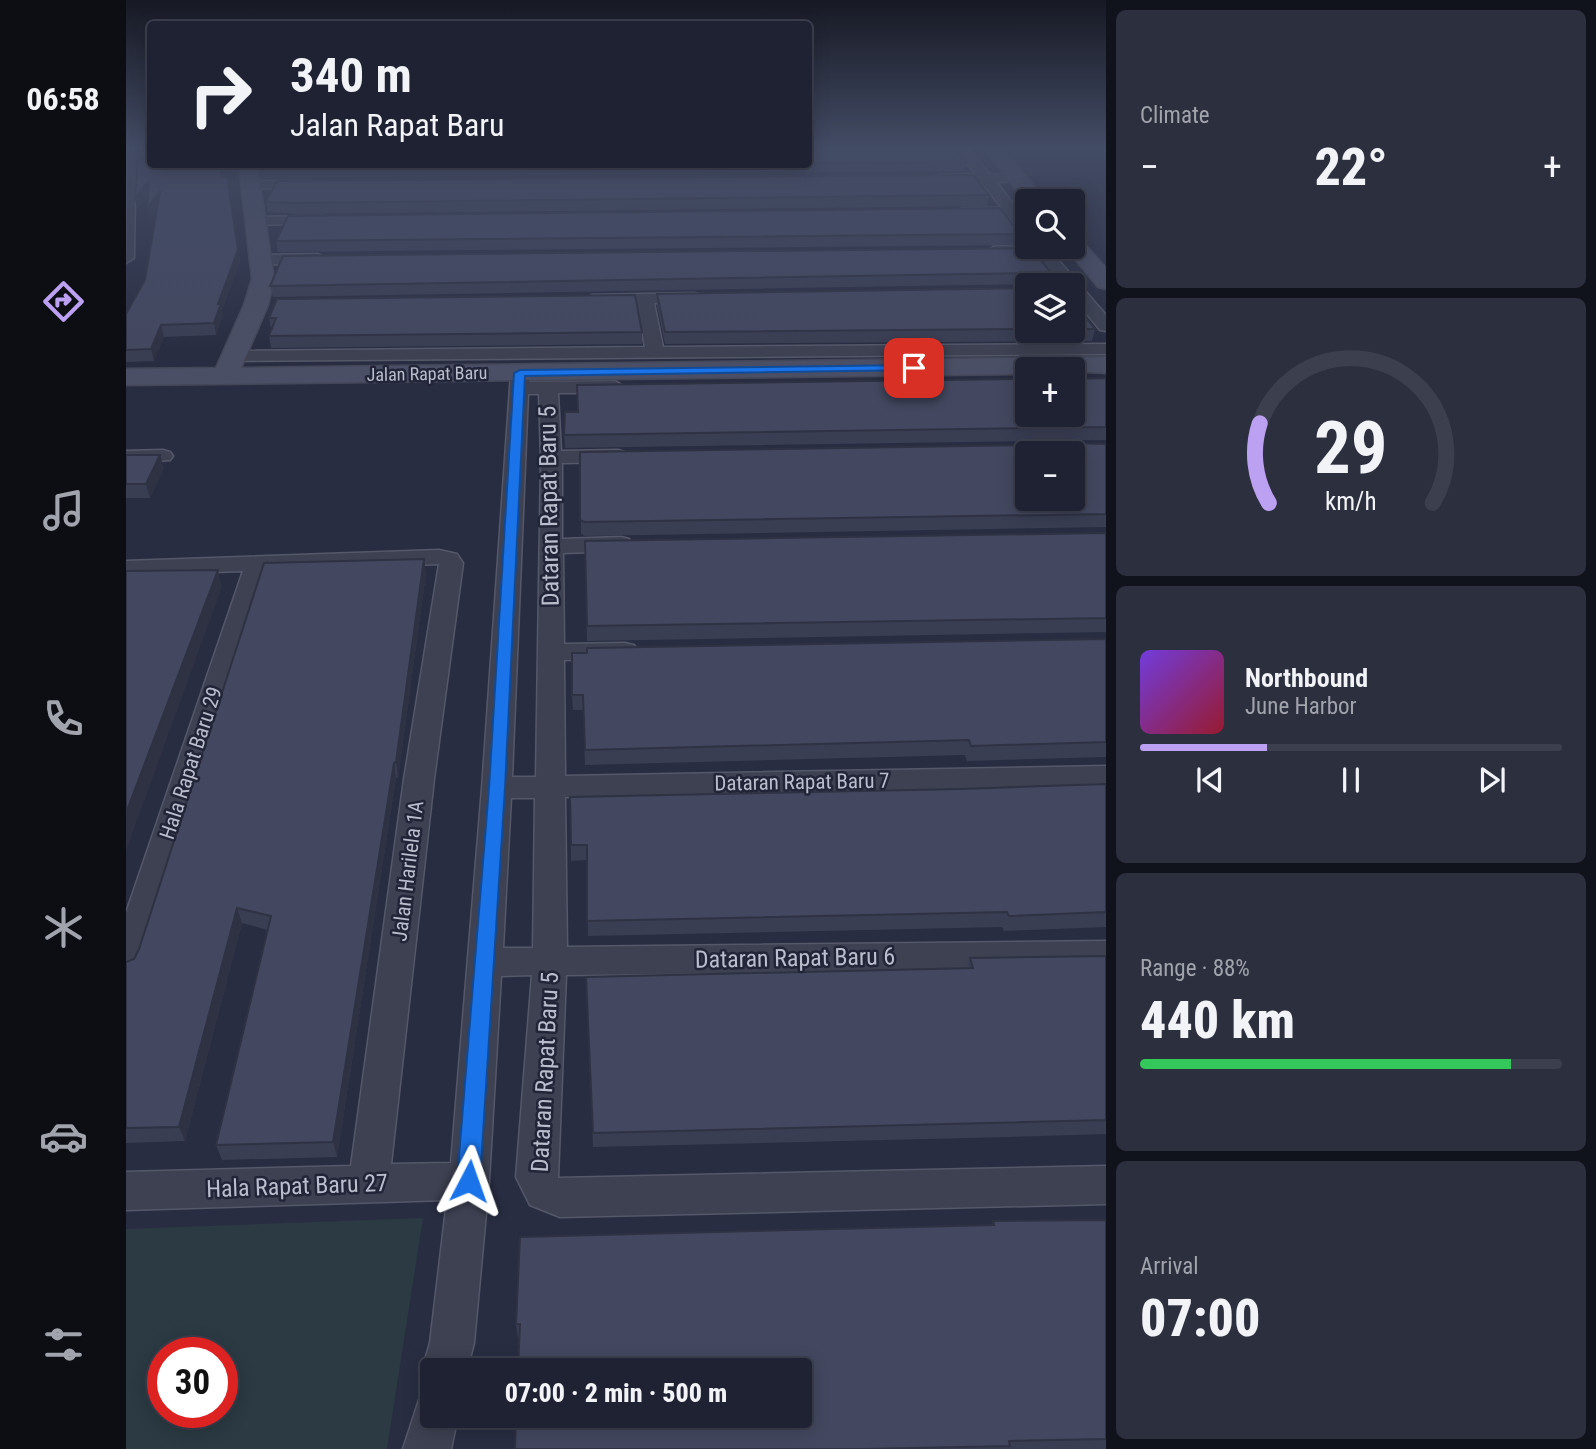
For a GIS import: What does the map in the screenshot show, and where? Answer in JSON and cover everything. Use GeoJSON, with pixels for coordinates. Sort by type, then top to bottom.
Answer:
{"type":"FeatureCollection","features":[{"type":"Feature","properties":{"kind":"street"},"geometry":{"type":"LineString","coordinates":[[230,366],[263,305],[261,260],[255,217]]}},
{"type":"Feature","properties":{"kind":"street"},"geometry":{"type":"LineString","coordinates":[[255,221],[338,220]]}},
{"type":"Feature","properties":{"kind":"street"},"geometry":{"type":"LineString","coordinates":[[126,258],[127,228]]}},
{"type":"Feature","properties":{"kind":"street"},"geometry":{"type":"LineString","coordinates":[[974,251],[1015,250]]}},
{"type":"Feature","properties":{"kind":"street"},"geometry":{"type":"LineString","coordinates":[[1085,257],[1106,282]]}},
{"type":"Feature","properties":{"kind":"street"},"geometry":{"type":"LineString","coordinates":[[261,260],[331,259]]}},
{"type":"Feature","properties":{"kind":"street"},"geometry":{"type":"LineString","coordinates":[[1049,259],[1060,273]]}},
{"type":"Feature","properties":{"kind":"street"},"geometry":{"type":"LineString","coordinates":[[576,300],[711,298]]}},
{"type":"Feature","properties":{"kind":"street"},"geometry":{"type":"LineString","coordinates":[[645,299],[655,353]]}},
{"type":"Feature","properties":{"kind":"street"},"geometry":{"type":"LineString","coordinates":[[1085,303],[1106,327]]}},
{"type":"Feature","properties":{"kind":"street"},"geometry":{"type":"LineString","coordinates":[[230,366],[655,353],[1106,349]]}},
{"type":"Feature","properties":{"kind":"street","name":"Jalan Rapat Baru"},"geometry":{"type":"LineString","coordinates":[[529,383],[1106,365]]}},
{"type":"Feature","properties":{"kind":"street","name":"Jalan Rapat Baru"},"geometry":{"type":"LineString","coordinates":[[126,377],[230,366],[529,383],[1015,382]]}},
{"type":"Feature","properties":{"kind":"street"},"geometry":{"type":"LineString","coordinates":[[1085,381],[1106,381]]}},
{"type":"Feature","properties":{"kind":"street"},"geometry":{"type":"LineString","coordinates":[[448,1358],[452,1343],[469,1181],[529,383]]}},
{"type":"Feature","properties":{"kind":"street","name":"Dataran Rapat Baru 5"},"geometry":{"type":"LineString","coordinates":[[529,383],[551,457],[550,961],[536,1177],[544,1192],[560,1198],[1106,1185]]}},
{"type":"Feature","properties":{"kind":"street"},"geometry":{"type":"LineString","coordinates":[[126,457],[163,456]]}},
{"type":"Feature","properties":{"kind":"street"},"geometry":{"type":"LineString","coordinates":[[551,457],[634,456]]}},
{"type":"Feature","properties":{"kind":"street"},"geometry":{"type":"LineString","coordinates":[[550,545],[646,544]]}},
{"type":"Feature","properties":{"kind":"street","name":"Jalan Harilela 1A"},"geometry":{"type":"LineString","coordinates":[[257,564],[449,559],[451,563],[419,779],[369,1184]]}},
{"type":"Feature","properties":{"kind":"street"},"geometry":{"type":"LineString","coordinates":[[126,568],[257,564]]}},
{"type":"Feature","properties":{"kind":"street","name":"Hala Rapat Baru 29"},"geometry":{"type":"LineString","coordinates":[[126,963],[257,564]]}},
{"type":"Feature","properties":{"kind":"street"},"geometry":{"type":"LineString","coordinates":[[551,652],[648,650]]}},
{"type":"Feature","properties":{"kind":"street","name":"Dataran Rapat Baru 7"},"geometry":{"type":"LineString","coordinates":[[497,788],[1106,776]]}},
{"type":"Feature","properties":{"kind":"street","name":"Dataran Rapat Baru 6"},"geometry":{"type":"LineString","coordinates":[[484,962],[1106,955]]}},
{"type":"Feature","properties":{"kind":"street","name":"Hala Rapat Baru 27"},"geometry":{"type":"LineString","coordinates":[[126,1191],[469,1181]]}},
{"type":"Feature","properties":{"kind":"street"},"geometry":{"type":"LineString","coordinates":[[427,1449],[432,1428]]}},
{"type":"Feature","properties":{"kind":"shaded area"},"geometry":{"type":"Polygon","coordinates":[[[423,1218],[387,1449],[126,1449],[126,1229],[423,1218]]]}},
{"type":"Feature","properties":{"kind":"building"},"geometry":{"type":"Polygon","coordinates":[[[156,217],[233,217],[238,250],[218,304],[221,303],[214,323],[161,325],[151,349],[126,350],[126,314],[145,280],[156,217]]]}},
{"type":"Feature","properties":{"kind":"building"},"geometry":{"type":"Polygon","coordinates":[[[288,217],[1007,217],[1015,228],[1015,234],[276,241],[288,217]]]}},
{"type":"Feature","properties":{"kind":"building"},"geometry":{"type":"Polygon","coordinates":[[[1015,248],[1015,259],[1040,259],[1051,273],[270,286],[283,256],[1015,248]]]}},
{"type":"Feature","properties":{"kind":"building"},"geometry":{"type":"Polygon","coordinates":[[[1015,288],[1015,329],[665,332],[657,294],[1015,288]]]}},
{"type":"Feature","properties":{"kind":"building"},"geometry":{"type":"Polygon","coordinates":[[[635,295],[642,332],[269,336],[276,318],[269,318],[277,299],[635,295]]]}},
{"type":"Feature","properties":{"kind":"building"},"geometry":{"type":"Polygon","coordinates":[[[1085,316],[1095,329],[1085,329],[1085,316]]]}},
{"type":"Feature","properties":{"kind":"building"},"geometry":{"type":"Polygon","coordinates":[[[1106,378],[1106,427],[564,435],[565,412],[578,412],[577,385],[1015,379],[1015,427],[1085,427],[1085,379],[1106,378]]]}},
{"type":"Feature","properties":{"kind":"building"},"geometry":{"type":"Polygon","coordinates":[[[1085,443],[1106,444],[1106,514],[585,522],[580,520],[580,452],[1015,445],[1015,511],[1085,511],[1085,443]]]}},
{"type":"Feature","properties":{"kind":"building"},"geometry":{"type":"Polygon","coordinates":[[[126,455],[160,455],[146,484],[126,484],[126,455]]]}},
{"type":"Feature","properties":{"kind":"building"},"geometry":{"type":"Polygon","coordinates":[[[1106,533],[1106,618],[587,626],[585,541],[1106,533]]]}},
{"type":"Feature","properties":{"kind":"building"},"geometry":{"type":"Polygon","coordinates":[[[424,559],[396,762],[333,1142],[216,1145],[271,916],[237,908],[179,1127],[126,1128],[126,962],[134,959],[139,949],[264,563],[424,559]]]}},
{"type":"Feature","properties":{"kind":"building"},"geometry":{"type":"Polygon","coordinates":[[[218,570],[126,813],[126,571],[218,570]]]}},
{"type":"Feature","properties":{"kind":"building"},"geometry":{"type":"Polygon","coordinates":[[[1106,639],[1106,742],[971,746],[969,740],[585,750],[583,695],[572,695],[572,653],[587,653],[587,648],[1106,639]]]}},
{"type":"Feature","properties":{"kind":"building"},"geometry":{"type":"Polygon","coordinates":[[[1106,784],[1106,912],[1009,916],[1007,912],[587,921],[587,845],[571,845],[570,797],[1106,784]]]}},
{"type":"Feature","properties":{"kind":"building"},"geometry":{"type":"Polygon","coordinates":[[[1106,956],[1106,1120],[593,1133],[586,977],[973,968],[970,958],[1106,956]]]}},
{"type":"Feature","properties":{"kind":"building"},"geometry":{"type":"Polygon","coordinates":[[[1106,1220],[1106,1439],[1009,1441],[1010,1446],[864,1449],[515,1449],[516,1428],[812,1428],[812,1358],[519,1358],[520,1324],[516,1324],[520,1237],[994,1225],[993,1221],[1106,1220]]]}},
{"type":"Feature","properties":{"kind":"route"},"geometry":{"type":"LineString","coordinates":[[469,1181],[497,788],[520,373],[914,368]]}}]}
